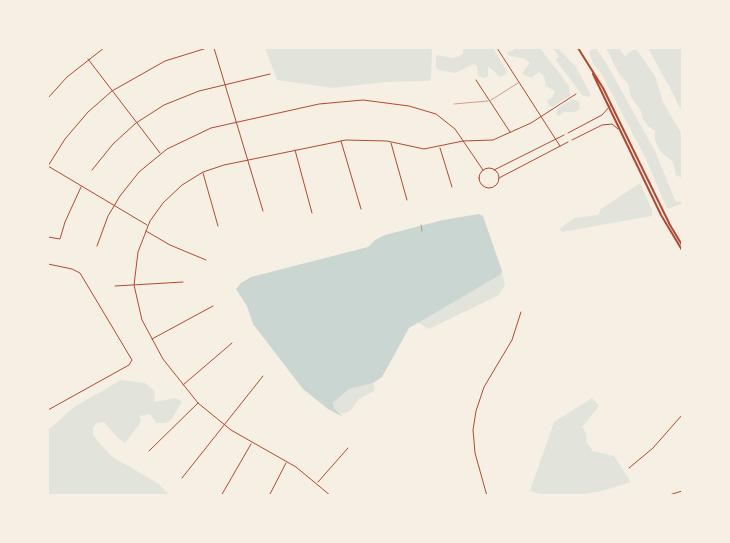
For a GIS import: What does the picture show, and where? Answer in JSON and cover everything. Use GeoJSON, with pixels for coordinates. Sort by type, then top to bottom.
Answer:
{"type":"FeatureCollection","features":[{"type":"Feature","properties":{"kind":"main road"},"geometry":{"type":"LineString","coordinates":[[578,48],[612,104],[670,225],[682,245]]}},
{"type":"Feature","properties":{"kind":"main road"},"geometry":{"type":"LineString","coordinates":[[590,68],[661,215],[682,250]]}},
{"type":"Feature","properties":{"kind":"street"},"geometry":{"type":"LineString","coordinates":[[48,98],[88,59],[104,48]]}},
{"type":"Feature","properties":{"kind":"street"},"geometry":{"type":"LineString","coordinates":[[148,225],[48,166],[65,139],[88,112],[112,91],[165,61],[207,48]]}},
{"type":"Feature","properties":{"kind":"street"},"geometry":{"type":"LineString","coordinates":[[214,48],[263,210]]}},
{"type":"Feature","properties":{"kind":"street"},"geometry":{"type":"LineString","coordinates":[[497,48],[560,146]]}},
{"type":"Feature","properties":{"kind":"street"},"geometry":{"type":"LineString","coordinates":[[88,59],[160,154]]}},
{"type":"Feature","properties":{"kind":"street"},"geometry":{"type":"LineString","coordinates":[[92,170],[112,144],[136,123],[164,105],[184,96],[225,84],[270,74]]}},
{"type":"Feature","properties":{"kind":"street"},"geometry":{"type":"LineString","coordinates":[[476,80],[511,133]]}},
{"type":"Feature","properties":{"kind":"street"},"geometry":{"type":"LineString","coordinates":[[330,496],[317,482],[287,462],[251,444],[198,403],[152,340],[139,311],[134,285],[136,258],[148,225],[172,193],[203,172],[248,158],[341,140],[391,142],[424,149],[463,141],[493,140],[511,133],[576,94]]}},
{"type":"Feature","properties":{"kind":"street"},"geometry":{"type":"LineString","coordinates":[[98,246],[102,231],[114,205],[139,172],[160,154],[192,135],[237,121],[332,102],[362,100],[402,105],[436,114],[455,129],[483,170]]}},
{"type":"Feature","properties":{"kind":"street"},"geometry":{"type":"LineString","coordinates":[[568,133],[602,115],[612,104]]}},
{"type":"Feature","properties":{"kind":"street"},"geometry":{"type":"LineString","coordinates":[[572,140],[602,125],[612,124],[621,131]]}},
{"type":"Feature","properties":{"kind":"street"},"geometry":{"type":"LineString","coordinates":[[483,170],[494,170],[564,135]]}},
{"type":"Feature","properties":{"kind":"street"},"geometry":{"type":"LineString","coordinates":[[341,140],[361,209]]}},
{"type":"Feature","properties":{"kind":"street"},"geometry":{"type":"LineString","coordinates":[[391,142],[407,200]]}},
{"type":"Feature","properties":{"kind":"street"},"geometry":{"type":"LineString","coordinates":[[483,170],[479,178],[483,186],[494,186],[499,178],[568,142]]}},
{"type":"Feature","properties":{"kind":"street"},"geometry":{"type":"LineString","coordinates":[[440,147],[452,187]]}},
{"type":"Feature","properties":{"kind":"street"},"geometry":{"type":"LineString","coordinates":[[294,149],[312,213]]}},
{"type":"Feature","properties":{"kind":"street"},"geometry":{"type":"LineString","coordinates":[[494,170],[499,178]]}},
{"type":"Feature","properties":{"kind":"street"},"geometry":{"type":"LineString","coordinates":[[203,172],[218,226]]}},
{"type":"Feature","properties":{"kind":"street"},"geometry":{"type":"LineString","coordinates":[[48,237],[60,239],[65,222],[81,186]]}},
{"type":"Feature","properties":{"kind":"street"},"geometry":{"type":"LineString","coordinates":[[146,230],[170,245],[206,260]]}},
{"type":"Feature","properties":{"kind":"street"},"geometry":{"type":"LineString","coordinates":[[48,264],[72,269],[80,273],[132,360],[129,365],[48,410]]}},
{"type":"Feature","properties":{"kind":"street"},"geometry":{"type":"LineString","coordinates":[[115,286],[183,282]]}},
{"type":"Feature","properties":{"kind":"street"},"geometry":{"type":"LineString","coordinates":[[152,340],[212,306]]}},
{"type":"Feature","properties":{"kind":"street"},"geometry":{"type":"LineString","coordinates":[[487,496],[474,453],[473,430],[476,411],[484,387],[512,340],[521,312]]}},
{"type":"Feature","properties":{"kind":"street"},"geometry":{"type":"LineString","coordinates":[[183,385],[232,343]]}},
{"type":"Feature","properties":{"kind":"street"},"geometry":{"type":"LineString","coordinates":[[182,478],[263,376]]}},
{"type":"Feature","properties":{"kind":"street"},"geometry":{"type":"LineString","coordinates":[[149,451],[198,403]]}},
{"type":"Feature","properties":{"kind":"street"},"geometry":{"type":"LineString","coordinates":[[629,468],[653,448],[682,415]]}},
{"type":"Feature","properties":{"kind":"street"},"geometry":{"type":"LineString","coordinates":[[221,496],[251,444]]}},
{"type":"Feature","properties":{"kind":"street"},"geometry":{"type":"LineString","coordinates":[[317,482],[348,448]]}},
{"type":"Feature","properties":{"kind":"street"},"geometry":{"type":"LineString","coordinates":[[269,496],[287,462]]}},
{"type":"Feature","properties":{"kind":"street"},"geometry":{"type":"LineString","coordinates":[[666,496],[682,490]]}},
{"type":"Feature","properties":{"kind":"street"},"geometry":{"type":"LineString","coordinates":[[325,496],[328,493]]}},
{"type":"Feature","properties":{"kind":"lane"},"geometry":{"type":"LineString","coordinates":[[454,104],[490,101],[519,82]]}},
{"type":"Feature","properties":{"kind":"path"},"geometry":{"type":"LineString","coordinates":[[421,225],[422,231]]}},
{"type":"Feature","properties":{"kind":"shaded area"},"geometry":{"type":"Polygon","coordinates":[[[265,48],[432,48],[431,79],[429,81],[386,82],[333,88],[277,80],[265,48]]]}},
{"type":"Feature","properties":{"kind":"shaded area"},"geometry":{"type":"Polygon","coordinates":[[[463,48],[493,48],[507,71],[506,74],[500,77],[488,66],[488,76],[485,78],[481,77],[478,76],[477,66],[474,64],[455,73],[438,70],[436,67],[436,57],[438,55],[453,58],[463,54],[463,48]]]}},
{"type":"Feature","properties":{"kind":"shaded area"},"geometry":{"type":"Polygon","coordinates":[[[513,48],[540,48],[569,86],[570,96],[552,107],[549,106],[547,100],[553,97],[555,91],[546,86],[544,76],[539,72],[531,78],[522,73],[530,63],[525,59],[508,55],[507,52],[514,50],[513,48]]]}},
{"type":"Feature","properties":{"kind":"shaded area"},"geometry":{"type":"Polygon","coordinates":[[[552,48],[558,48],[576,67],[591,95],[588,97],[582,95],[555,59],[558,58],[558,55],[552,48]]]}},
{"type":"Feature","properties":{"kind":"shaded area"},"geometry":{"type":"Polygon","coordinates":[[[592,48],[596,48],[605,61],[655,151],[676,202],[682,201],[682,204],[667,209],[646,159],[602,75],[593,63],[589,53],[592,48]]]}},
{"type":"Feature","properties":{"kind":"shaded area"},"geometry":{"type":"Polygon","coordinates":[[[606,48],[619,48],[625,56],[633,50],[637,50],[655,76],[663,102],[682,135],[682,178],[676,175],[673,162],[660,151],[655,140],[655,131],[643,119],[641,111],[631,97],[628,84],[619,74],[606,48]]]}},
{"type":"Feature","properties":{"kind":"shaded area"},"geometry":{"type":"Polygon","coordinates":[[[648,48],[682,48],[682,112],[670,88],[648,48]]]}},
{"type":"Feature","properties":{"kind":"shaded area"},"geometry":{"type":"Polygon","coordinates":[[[573,99],[579,102],[580,109],[574,112],[564,112],[559,116],[556,114],[558,108],[573,99]]]}},
{"type":"Feature","properties":{"kind":"shaded area"},"geometry":{"type":"Polygon","coordinates":[[[640,183],[652,210],[652,216],[562,232],[559,229],[574,218],[598,215],[601,209],[640,183]]]}},
{"type":"Feature","properties":{"kind":"shaded area"},"geometry":{"type":"Polygon","coordinates":[[[479,214],[483,216],[502,271],[500,275],[409,328],[382,377],[373,383],[349,389],[333,403],[334,408],[343,417],[328,409],[303,389],[253,324],[247,306],[236,289],[241,283],[251,277],[368,247],[375,240],[385,235],[443,220],[479,214]]]}},
{"type":"Feature","properties":{"kind":"shaded area"},"geometry":{"type":"Polygon","coordinates":[[[502,271],[505,285],[499,295],[429,329],[417,322],[500,275],[502,271]]]}},
{"type":"Feature","properties":{"kind":"shaded area"},"geometry":{"type":"Polygon","coordinates":[[[121,380],[145,383],[155,391],[154,402],[176,398],[182,402],[171,420],[166,423],[156,423],[150,414],[140,416],[141,422],[125,443],[104,422],[97,423],[93,428],[93,435],[111,456],[159,484],[169,495],[48,495],[48,430],[74,407],[121,380]]]}},
{"type":"Feature","properties":{"kind":"shaded area"},"geometry":{"type":"Polygon","coordinates":[[[373,383],[375,388],[373,392],[359,399],[350,411],[341,414],[334,408],[333,403],[349,389],[373,383]]]}},
{"type":"Feature","properties":{"kind":"shaded area"},"geometry":{"type":"Polygon","coordinates":[[[592,398],[599,406],[582,427],[586,433],[587,443],[593,451],[614,456],[631,482],[602,491],[576,495],[544,495],[530,491],[554,422],[592,398]]]}}]}
